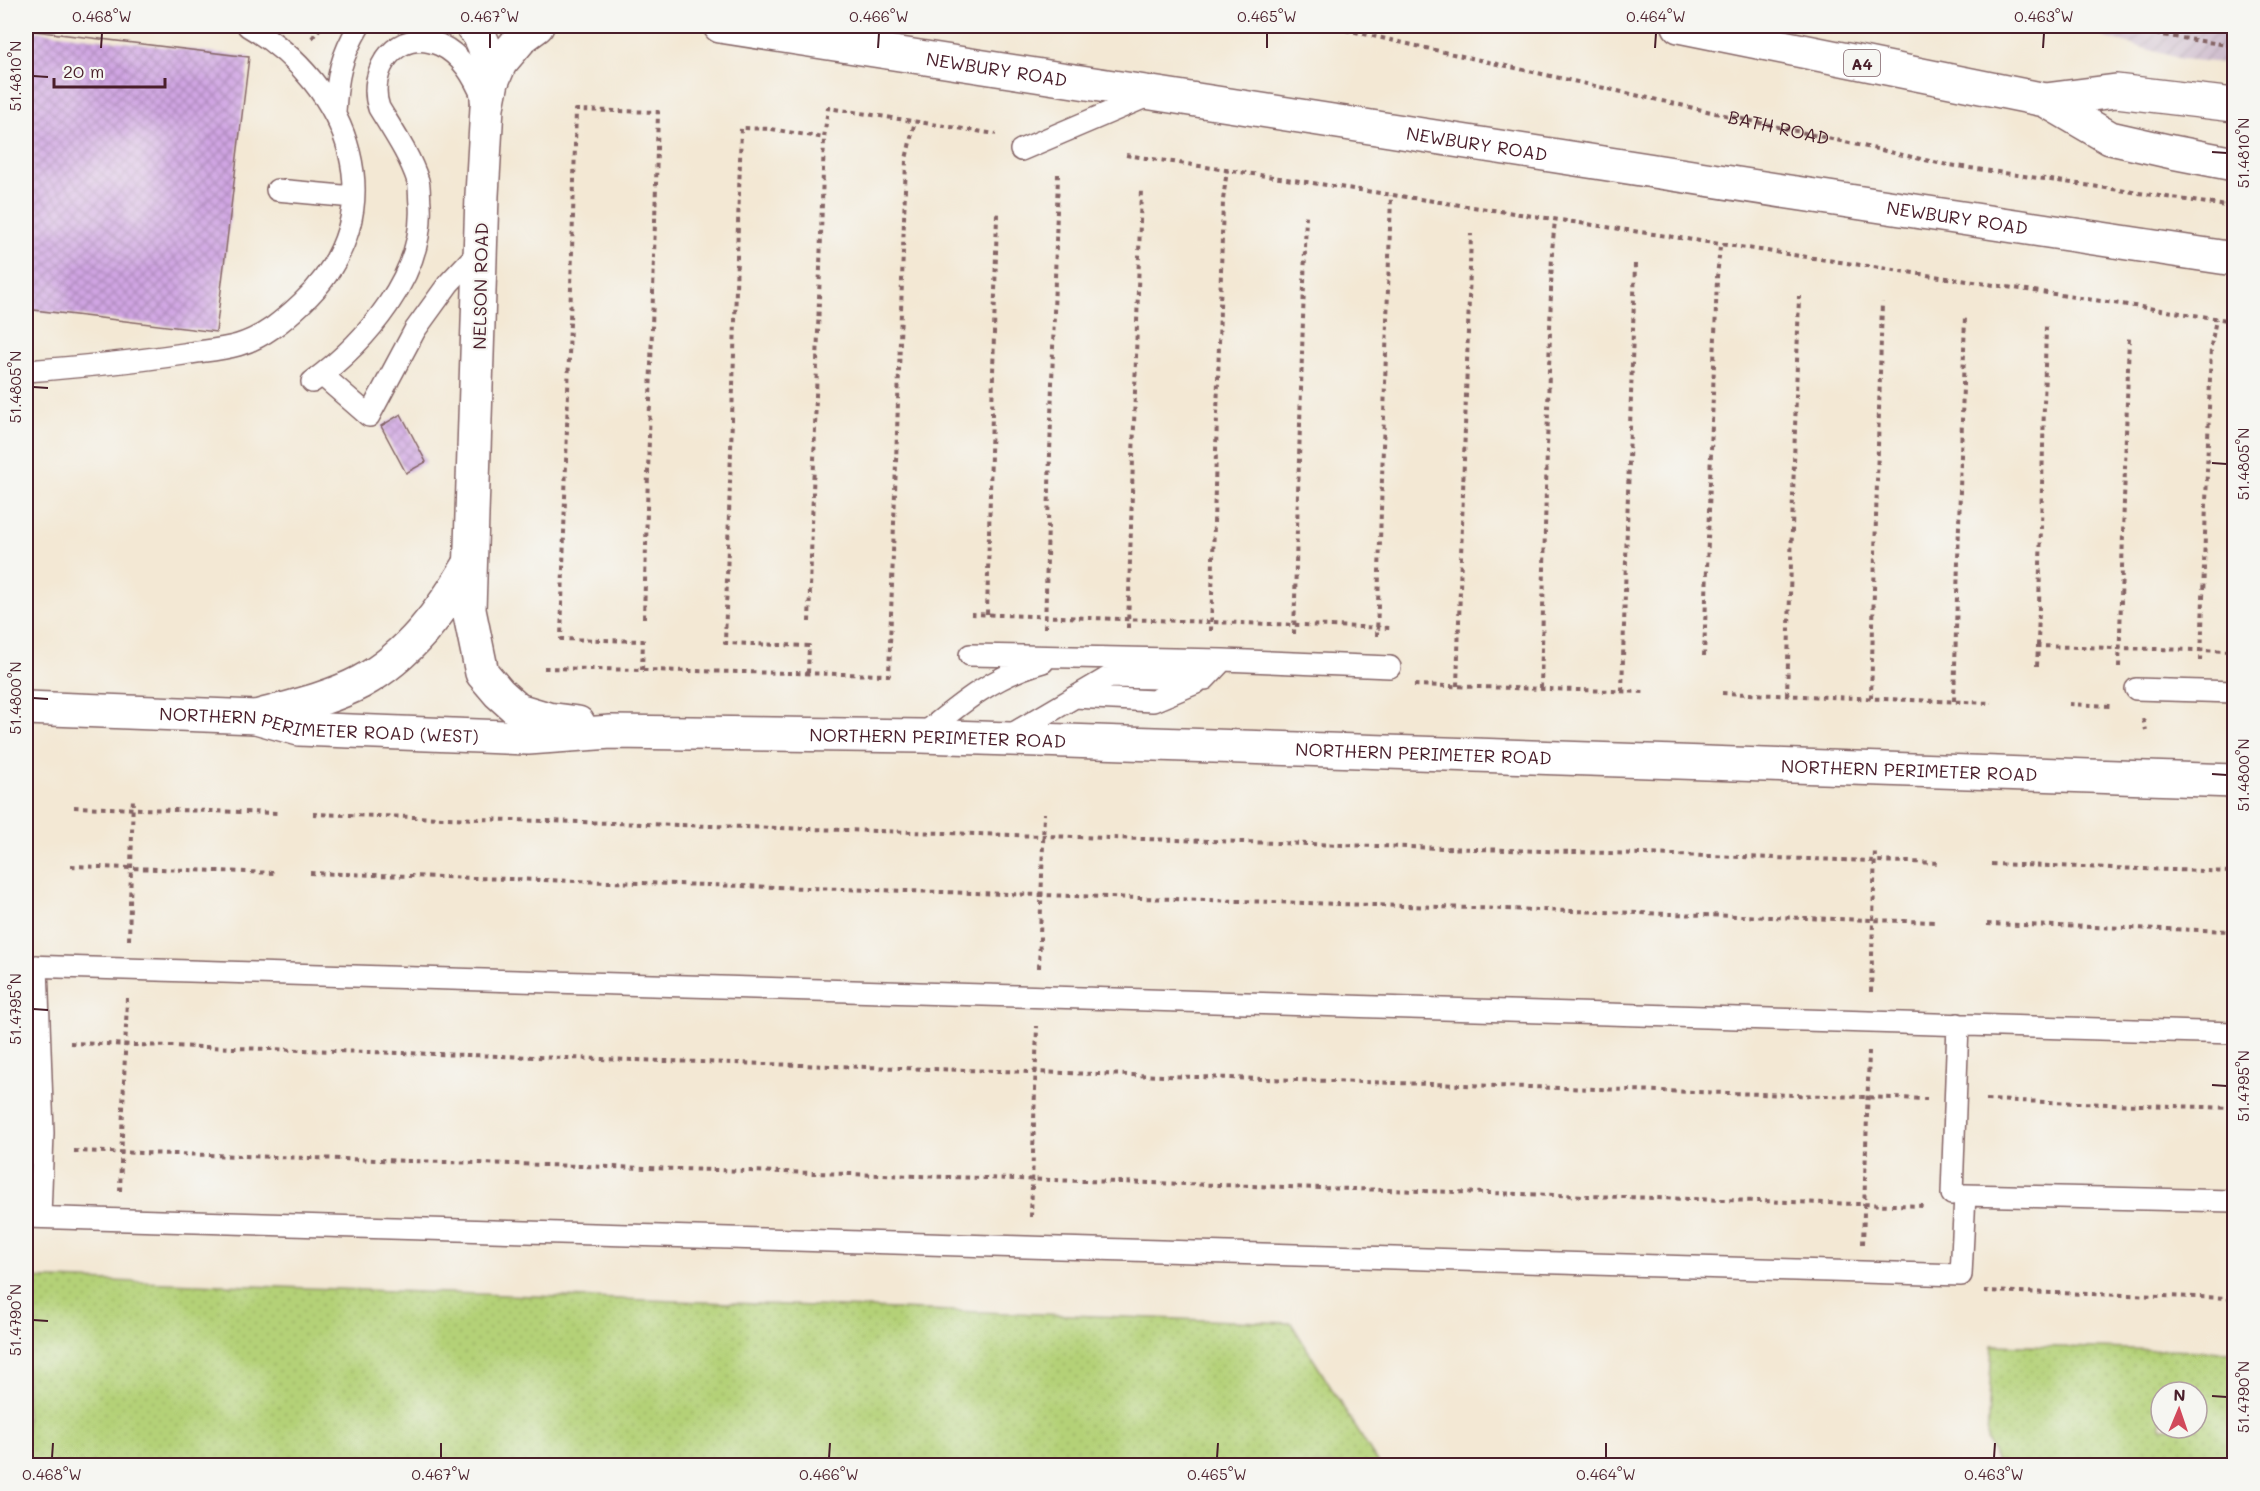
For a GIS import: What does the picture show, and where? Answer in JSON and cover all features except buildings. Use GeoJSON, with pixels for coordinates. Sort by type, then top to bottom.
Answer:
{"type":"FeatureCollection","features":[{"type":"Feature","properties":{"kind":"main road"},"geometry":{"type":"LineString","coordinates":[[472,26],[481,36],[486,48],[487,107]]}},
{"type":"Feature","properties":{"kind":"main road","name":"NELSON ROAD"},"geometry":{"type":"LineString","coordinates":[[537,26],[522,37],[500,63],[492,82],[487,107],[480,249],[469,610],[482,673],[518,710],[548,719],[611,732]]}},
{"type":"Feature","properties":{"kind":"main road","name":"NEWBURY ROAD"},"geometry":{"type":"LineString","coordinates":[[720,26],[2235,259]]}},
{"type":"Feature","properties":{"kind":"main road","name":"A4"},"geometry":{"type":"LineString","coordinates":[[1679,26],[2045,100],[2116,91],[2235,105]]}},
{"type":"Feature","properties":{"kind":"main road","name":"A4"},"geometry":{"type":"LineString","coordinates":[[2045,100],[2110,138],[2235,164]]}},
{"type":"Feature","properties":{"kind":"main road","name":"NELSON ROAD"},"geometry":{"type":"LineString","coordinates":[[256,717],[324,697],[360,682],[387,666],[415,641],[453,594],[470,563]]}},
{"type":"Feature","properties":{"kind":"main road","name":"NORTHERN PERIMETER ROAD (WEST)"},"geometry":{"type":"LineString","coordinates":[[26,708],[256,717],[299,729],[528,738],[611,732]]}},
{"type":"Feature","properties":{"kind":"main road","name":"NORTHERN PERIMETER ROAD"},"geometry":{"type":"LineString","coordinates":[[611,732],[921,736],[2235,781]]}},
{"type":"Feature","properties":{"kind":"lane"},"geometry":{"type":"LineString","coordinates":[[26,371],[104,366],[239,345],[278,326],[312,294],[332,267],[347,233],[353,197],[354,173],[350,154],[335,112],[294,59],[267,37],[248,26]]}},
{"type":"Feature","properties":{"kind":"lane"},"geometry":{"type":"LineString","coordinates":[[335,112],[339,72],[344,52],[359,26]]}},
{"type":"Feature","properties":{"kind":"lane"},"geometry":{"type":"LineString","coordinates":[[480,249],[449,283],[415,330],[369,416],[317,379],[370,330],[388,306],[415,251],[421,216],[418,182],[375,98],[377,75],[382,64],[389,55],[405,43],[418,41],[442,46],[461,61],[475,79],[487,107]]}},
{"type":"Feature","properties":{"kind":"lane"},"geometry":{"type":"LineString","coordinates":[[1021,150],[1154,94]]}},
{"type":"Feature","properties":{"kind":"lane"},"geometry":{"type":"LineString","coordinates":[[277,190],[353,197]]}},
{"type":"Feature","properties":{"kind":"lane"},"geometry":{"type":"LineString","coordinates":[[970,655],[1223,660],[1390,667]]}},
{"type":"Feature","properties":{"kind":"lane"},"geometry":{"type":"LineString","coordinates":[[921,736],[990,683],[1022,668],[1060,657]]}},
{"type":"Feature","properties":{"kind":"lane"},"geometry":{"type":"LineString","coordinates":[[1003,739],[1074,697],[1153,701],[1204,680],[1223,660]]}},
{"type":"Feature","properties":{"kind":"lane"},"geometry":{"type":"LineString","coordinates":[[2136,689],[2235,692]]}},
{"type":"Feature","properties":{"kind":"lane"},"geometry":{"type":"LineString","coordinates":[[1958,1024],[1961,1275],[33,1217],[43,1133],[31,966],[1038,996],[1958,1024],[2235,1033]]}},
{"type":"Feature","properties":{"kind":"lane"},"geometry":{"type":"LineString","coordinates":[[1959,1194],[2235,1201]]}},
{"type":"Feature","properties":{"kind":"path","name":"BATH ROAD"},"geometry":{"type":"LineString","coordinates":[[1328,26],[1943,164],[2235,207]]}},
{"type":"Feature","properties":{"kind":"path"},"geometry":{"type":"LineString","coordinates":[[2102,26],[2235,46]]}},
{"type":"Feature","properties":{"kind":"path"},"geometry":{"type":"LineString","coordinates":[[809,622],[824,138],[828,108],[996,134]]}},
{"type":"Feature","properties":{"kind":"path"},"geometry":{"type":"LineString","coordinates":[[642,670],[643,641],[561,639],[576,110],[658,112],[644,618]]}},
{"type":"Feature","properties":{"kind":"path"},"geometry":{"type":"LineString","coordinates":[[544,668],[889,675],[906,159],[915,121]]}},
{"type":"Feature","properties":{"kind":"path"},"geometry":{"type":"LineString","coordinates":[[808,673],[809,646],[725,644],[741,128],[771,129],[824,138]]}},
{"type":"Feature","properties":{"kind":"path"},"geometry":{"type":"LineString","coordinates":[[1126,155],[2235,321]]}},
{"type":"Feature","properties":{"kind":"path"},"geometry":{"type":"LineString","coordinates":[[1211,640],[1223,200],[1227,170]]}},
{"type":"Feature","properties":{"kind":"path"},"geometry":{"type":"LineString","coordinates":[[1045,635],[1058,174]]}},
{"type":"Feature","properties":{"kind":"path"},"geometry":{"type":"LineString","coordinates":[[1128,638],[1141,188]]}},
{"type":"Feature","properties":{"kind":"path"},"geometry":{"type":"LineString","coordinates":[[1376,646],[1391,195]]}},
{"type":"Feature","properties":{"kind":"path"},"geometry":{"type":"LineString","coordinates":[[987,615],[997,213]]}},
{"type":"Feature","properties":{"kind":"path"},"geometry":{"type":"LineString","coordinates":[[1293,663],[1306,214]]}},
{"type":"Feature","properties":{"kind":"path"},"geometry":{"type":"LineString","coordinates":[[1541,688],[1552,251],[1555,220]]}},
{"type":"Feature","properties":{"kind":"path"},"geometry":{"type":"LineString","coordinates":[[1457,686],[1471,234]]}},
{"type":"Feature","properties":{"kind":"path"},"geometry":{"type":"LineString","coordinates":[[1704,656],[1717,277],[1720,247]]}},
{"type":"Feature","properties":{"kind":"path"},"geometry":{"type":"LineString","coordinates":[[1622,691],[1635,264]]}},
{"type":"Feature","properties":{"kind":"path"},"geometry":{"type":"LineString","coordinates":[[1787,695],[1799,296]]}},
{"type":"Feature","properties":{"kind":"path"},"geometry":{"type":"LineString","coordinates":[[1871,698],[1882,302]]}},
{"type":"Feature","properties":{"kind":"path"},"geometry":{"type":"LineString","coordinates":[[1954,701],[1965,315]]}},
{"type":"Feature","properties":{"kind":"path"},"geometry":{"type":"LineString","coordinates":[[2201,671],[2211,346],[2216,319]]}},
{"type":"Feature","properties":{"kind":"path"},"geometry":{"type":"LineString","coordinates":[[2037,666],[2046,326]]}},
{"type":"Feature","properties":{"kind":"path"},"geometry":{"type":"LineString","coordinates":[[2119,668],[2129,335]]}},
{"type":"Feature","properties":{"kind":"path"},"geometry":{"type":"LineString","coordinates":[[972,614],[1390,628]]}},
{"type":"Feature","properties":{"kind":"path"},"geometry":{"type":"LineString","coordinates":[[2038,646],[2235,651]]}},
{"type":"Feature","properties":{"kind":"path"},"geometry":{"type":"LineString","coordinates":[[1410,685],[1645,692]]}},
{"type":"Feature","properties":{"kind":"path"},"geometry":{"type":"LineString","coordinates":[[1722,693],[1992,703]]}},
{"type":"Feature","properties":{"kind":"path"},"geometry":{"type":"LineString","coordinates":[[2069,704],[2118,706]]}},
{"type":"Feature","properties":{"kind":"path"},"geometry":{"type":"LineString","coordinates":[[2141,714],[2146,730]]}},
{"type":"Feature","properties":{"kind":"path"},"geometry":{"type":"LineString","coordinates":[[119,1220],[133,796]]}},
{"type":"Feature","properties":{"kind":"path"},"geometry":{"type":"LineString","coordinates":[[74,807],[278,813]]}},
{"type":"Feature","properties":{"kind":"path"},"geometry":{"type":"LineString","coordinates":[[1030,1248],[1044,813]]}},
{"type":"Feature","properties":{"kind":"path"},"geometry":{"type":"LineString","coordinates":[[313,814],[1941,863]]}},
{"type":"Feature","properties":{"kind":"path"},"geometry":{"type":"LineString","coordinates":[[1862,1272],[1875,849]]}},
{"type":"Feature","properties":{"kind":"path"},"geometry":{"type":"LineString","coordinates":[[1991,864],[2235,872]]}},
{"type":"Feature","properties":{"kind":"path"},"geometry":{"type":"LineString","coordinates":[[70,866],[276,873]]}},
{"type":"Feature","properties":{"kind":"path"},"geometry":{"type":"LineString","coordinates":[[310,873],[1938,922]]}},
{"type":"Feature","properties":{"kind":"path"},"geometry":{"type":"LineString","coordinates":[[1987,924],[2235,931]]}},
{"type":"Feature","properties":{"kind":"path"},"geometry":{"type":"LineString","coordinates":[[66,1043],[1932,1099]]}},
{"type":"Feature","properties":{"kind":"path"},"geometry":{"type":"LineString","coordinates":[[1982,1100],[2235,1108]]}},
{"type":"Feature","properties":{"kind":"path"},"geometry":{"type":"LineString","coordinates":[[74,1151],[1930,1206]]}},
{"type":"Feature","properties":{"kind":"shaded area"},"geometry":{"type":"Polygon","coordinates":[[[2064,26],[2234,26],[2234,64],[2182,59],[2064,26]]]}},
{"type":"Feature","properties":{"kind":"green space"},"geometry":{"type":"Polygon","coordinates":[[[26,1278],[1291,1323],[1379,1465],[26,1465],[26,1278]]]}},
{"type":"Feature","properties":{"kind":"green space"},"geometry":{"type":"Polygon","coordinates":[[[1992,1345],[2234,1352],[2234,1465],[1998,1465],[1987,1439],[1992,1345]]]}}]}
